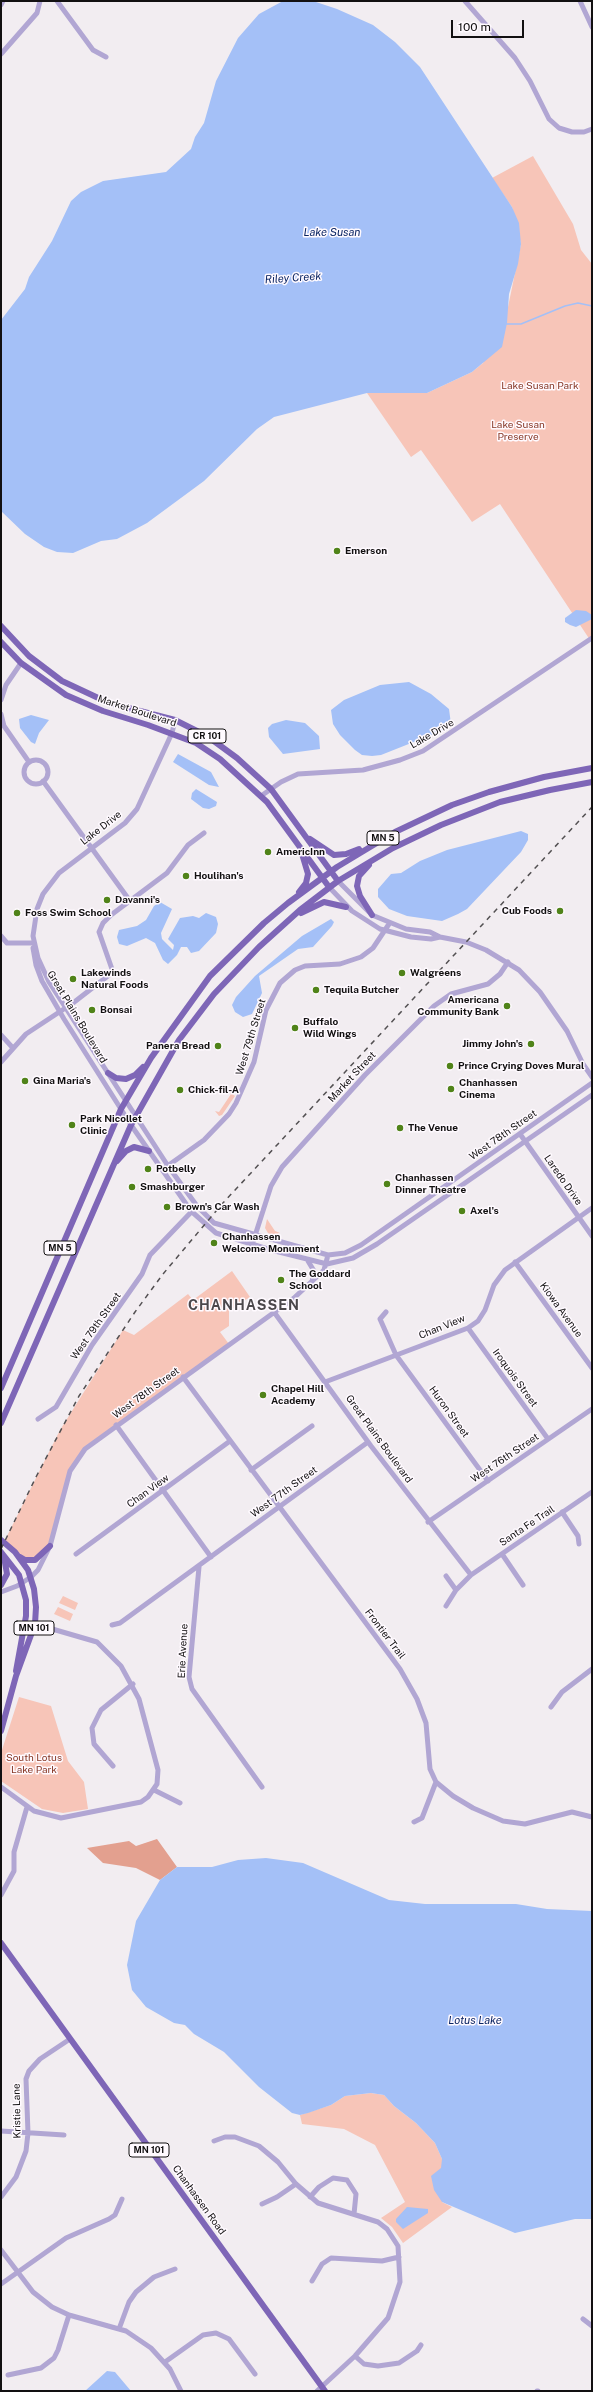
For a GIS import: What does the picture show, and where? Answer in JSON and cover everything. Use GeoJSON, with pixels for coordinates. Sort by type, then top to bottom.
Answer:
{"type":"FeatureCollection","features":[{"type":"Feature","properties":{"kind":"main road","name":"Market Boulevard"},"geometry":{"type":"LineString","coordinates":[[1,626],[29,656],[62,681],[109,703],[175,720],[207,736],[237,758],[271,789],[338,881]]}},
{"type":"Feature","properties":{"kind":"main road","name":"CR 101"},"geometry":{"type":"LineString","coordinates":[[1,642],[21,663]]}},
{"type":"Feature","properties":{"kind":"main road","name":"Market Boulevard"},"geometry":{"type":"LineString","coordinates":[[21,663],[54,688],[84,704],[172,733],[196,743],[220,758],[261,796],[329,887]]}},
{"type":"Feature","properties":{"kind":"main road","name":"MN 5"},"geometry":{"type":"LineString","coordinates":[[1,1388],[126,1099],[151,1058],[210,976],[264,923],[288,903],[322,877],[372,844],[430,815],[489,792],[544,777],[592,768]]}},
{"type":"Feature","properties":{"kind":"main road","name":"MN 5"},"geometry":{"type":"LineString","coordinates":[[1,1423],[131,1125],[179,1040],[214,994],[259,947],[283,925],[329,887],[381,855],[441,825],[483,808],[526,795],[591,782]]}},
{"type":"Feature","properties":{"kind":"main road"},"geometry":{"type":"LineString","coordinates":[[302,831],[319,847],[334,854],[346,854],[372,844]]}},
{"type":"Feature","properties":{"kind":"main road"},"geometry":{"type":"LineString","coordinates":[[288,903],[302,888],[308,878],[307,866],[298,844]]}},
{"type":"Feature","properties":{"kind":"main road"},"geometry":{"type":"LineString","coordinates":[[372,915],[360,896],[357,882],[366,868],[381,855]]}},
{"type":"Feature","properties":{"kind":"main road"},"geometry":{"type":"LineString","coordinates":[[283,925],[319,903],[328,901],[346,907]]}},
{"type":"Feature","properties":{"kind":"main road"},"geometry":{"type":"LineString","coordinates":[[108,1073],[120,1079],[129,1078],[151,1058]]}},
{"type":"Feature","properties":{"kind":"main road"},"geometry":{"type":"LineString","coordinates":[[110,1172],[128,1150],[136,1147],[149,1151]]}},
{"type":"Feature","properties":{"kind":"main road","name":"MN 101"},"geometry":{"type":"LineString","coordinates":[[1,1540],[20,1557],[31,1577],[36,1599],[35,1624],[16,1676],[1,1731]]}},
{"type":"Feature","properties":{"kind":"main road"},"geometry":{"type":"LineString","coordinates":[[20,1557],[25,1560],[35,1560],[50,1546]]}},
{"type":"Feature","properties":{"kind":"main road"},"geometry":{"type":"LineString","coordinates":[[1,1585],[6,1579],[8,1568],[2,1553]]}},
{"type":"Feature","properties":{"kind":"main road","name":"MN 101"},"geometry":{"type":"LineString","coordinates":[[2,1553],[13,1565],[22,1583],[26,1600],[26,1616],[16,1676]]}},
{"type":"Feature","properties":{"kind":"main road","name":"Chanhassen Road"},"geometry":{"type":"LineString","coordinates":[[1,1943],[321,2390]]}},
{"type":"Feature","properties":{"kind":"street"},"geometry":{"type":"LineString","coordinates":[[1,5],[3,1]]}},
{"type":"Feature","properties":{"kind":"street"},"geometry":{"type":"LineString","coordinates":[[1,54],[37,13],[40,1]]}},
{"type":"Feature","properties":{"kind":"street"},"geometry":{"type":"LineString","coordinates":[[56,1],[93,50],[106,57]]}},
{"type":"Feature","properties":{"kind":"street"},"geometry":{"type":"LineString","coordinates":[[465,1],[515,58],[530,81],[549,119],[559,128],[572,132],[584,132],[592,129]]}},
{"type":"Feature","properties":{"kind":"street"},"geometry":{"type":"LineString","coordinates":[[580,1],[592,27]]}},
{"type":"Feature","properties":{"kind":"street","name":"Lake Drive"},"geometry":{"type":"LineString","coordinates":[[261,796],[298,774],[363,770],[400,760],[423,751],[592,638]]}},
{"type":"Feature","properties":{"kind":"street"},"geometry":{"type":"LineString","coordinates":[[1,700],[6,685],[21,663]]}},
{"type":"Feature","properties":{"kind":"street"},"geometry":{"type":"LineString","coordinates":[[1,714],[4,726],[29,762]]}},
{"type":"Feature","properties":{"kind":"street","name":"Lake Drive"},"geometry":{"type":"LineString","coordinates":[[34,943],[34,922],[44,894],[59,873],[125,823],[137,808],[172,733],[175,720]]}},
{"type":"Feature","properties":{"kind":"street"},"geometry":{"type":"LineString","coordinates":[[39,760],[46,766],[47,776],[43,781],[33,783],[26,779],[24,772],[29,762],[39,760]]}},
{"type":"Feature","properties":{"kind":"street"},"geometry":{"type":"LineString","coordinates":[[43,781],[130,901]]}},
{"type":"Feature","properties":{"kind":"street"},"geometry":{"type":"LineString","coordinates":[[1,1062],[12,1047],[26,1034],[73,1003],[113,972],[99,932],[111,915],[167,873],[188,845],[204,833]]}},
{"type":"Feature","properties":{"kind":"street","name":"Market Boulevard"},"geometry":{"type":"LineString","coordinates":[[338,881],[372,915],[389,924],[406,929],[430,932],[440,937],[466,942],[508,962],[519,970],[540,992],[567,1031],[583,1064],[592,1077]]}},
{"type":"Feature","properties":{"kind":"street","name":"Market Boulevard"},"geometry":{"type":"LineString","coordinates":[[329,887],[346,907],[360,917],[385,930],[411,937],[431,939],[440,937]]}},
{"type":"Feature","properties":{"kind":"street","name":"West 79th Street"},"geometry":{"type":"LineString","coordinates":[[162,1170],[216,1129],[239,1098],[254,1062],[266,1010],[280,983],[295,970],[305,966],[340,964],[357,959],[373,948],[389,924]]}},
{"type":"Feature","properties":{"kind":"street"},"geometry":{"type":"LineString","coordinates":[[1,936],[7,943],[34,943]]}},
{"type":"Feature","properties":{"kind":"street","name":"Great Plains Boulevard"},"geometry":{"type":"LineString","coordinates":[[34,943],[42,970],[168,1166],[197,1206],[219,1225],[328,1255]]}},
{"type":"Feature","properties":{"kind":"street","name":"Great Plains Boulevard"},"geometry":{"type":"LineString","coordinates":[[34,943],[33,954],[36,965],[59,1011],[131,1125],[191,1212],[216,1233],[252,1245],[327,1264]]}},
{"type":"Feature","properties":{"kind":"street","name":"Market Street"},"geometry":{"type":"LineString","coordinates":[[252,1245],[271,1186],[282,1167],[365,1075],[434,1006],[451,994],[488,984],[499,975],[508,962]]}},
{"type":"Feature","properties":{"kind":"street"},"geometry":{"type":"LineString","coordinates":[[1,1035],[12,1047]]}},
{"type":"Feature","properties":{"kind":"street","name":"West 78th Street"},"geometry":{"type":"LineString","coordinates":[[1,1592],[22,1583],[31,1577],[43,1561],[50,1546],[70,1471],[85,1449],[310,1285],[321,1275],[327,1264],[328,1255],[345,1252],[361,1245],[592,1083]]}},
{"type":"Feature","properties":{"kind":"street","name":"West 78th Street"},"geometry":{"type":"LineString","coordinates":[[327,1264],[344,1261],[366,1252],[592,1095]]}},
{"type":"Feature","properties":{"kind":"street","name":"Laredo Drive"},"geometry":{"type":"LineString","coordinates":[[520,1134],[592,1236]]}},
{"type":"Feature","properties":{"kind":"street","name":"West 79th Street"},"geometry":{"type":"LineString","coordinates":[[38,1419],[56,1407],[92,1345],[142,1274],[150,1255],[197,1206]]}},
{"type":"Feature","properties":{"kind":"street","name":"Chan View"},"geometry":{"type":"LineString","coordinates":[[326,1382],[468,1328],[478,1321],[485,1310],[499,1277],[515,1262],[592,1208]]}},
{"type":"Feature","properties":{"kind":"street"},"geometry":{"type":"LineString","coordinates":[[305,1259],[311,1263],[314,1271],[310,1285]]}},
{"type":"Feature","properties":{"kind":"street","name":"Kiowa Avenue"},"geometry":{"type":"LineString","coordinates":[[515,1262],[592,1368]]}},
{"type":"Feature","properties":{"kind":"street","name":"Great Plains Boulevard"},"geometry":{"type":"LineString","coordinates":[[274,1312],[368,1442],[428,1522],[471,1575]]}},
{"type":"Feature","properties":{"kind":"street","name":"Huron Street"},"geometry":{"type":"LineString","coordinates":[[386,1312],[380,1318],[396,1355],[488,1481]]}},
{"type":"Feature","properties":{"kind":"street","name":"Iroquois Street"},"geometry":{"type":"LineString","coordinates":[[468,1328],[548,1439]]}},
{"type":"Feature","properties":{"kind":"street","name":"Frontier Trail"},"geometry":{"type":"LineString","coordinates":[[183,1377],[278,1507],[388,1651],[410,1687],[426,1723],[430,1769],[436,1782]]}},
{"type":"Feature","properties":{"kind":"street","name":"West 76th Street"},"geometry":{"type":"LineString","coordinates":[[428,1522],[592,1409]]}},
{"type":"Feature","properties":{"kind":"street"},"geometry":{"type":"LineString","coordinates":[[116,1425],[211,1557]]}},
{"type":"Feature","properties":{"kind":"street"},"geometry":{"type":"LineString","coordinates":[[251,1470],[312,1426]]}},
{"type":"Feature","properties":{"kind":"street","name":"Chan View"},"geometry":{"type":"LineString","coordinates":[[76,1554],[230,1442]]}},
{"type":"Feature","properties":{"kind":"street","name":"West 77th Street"},"geometry":{"type":"LineString","coordinates":[[199,1566],[368,1442]]}},
{"type":"Feature","properties":{"kind":"street","name":"Santa Fe Trail"},"geometry":{"type":"LineString","coordinates":[[446,1606],[456,1590],[471,1575],[592,1492]]}},
{"type":"Feature","properties":{"kind":"street"},"geometry":{"type":"LineString","coordinates":[[562,1512],[578,1536],[580,1544]]}},
{"type":"Feature","properties":{"kind":"street"},"geometry":{"type":"LineString","coordinates":[[502,1554],[524,1585]]}},
{"type":"Feature","properties":{"kind":"street"},"geometry":{"type":"LineString","coordinates":[[112,1625],[120,1623],[199,1566]]}},
{"type":"Feature","properties":{"kind":"street","name":"Erie Avenue"},"geometry":{"type":"LineString","coordinates":[[199,1566],[189,1677],[192,1689],[262,1787]]}},
{"type":"Feature","properties":{"kind":"street"},"geometry":{"type":"LineString","coordinates":[[446,1576],[456,1590]]}},
{"type":"Feature","properties":{"kind":"street"},"geometry":{"type":"LineString","coordinates":[[1,1787],[27,1807],[48,1816],[61,1818],[73,1817],[141,1802],[154,1790],[157,1784],[158,1770],[140,1699],[122,1666],[96,1642],[35,1624]]}},
{"type":"Feature","properties":{"kind":"street"},"geometry":{"type":"LineString","coordinates":[[551,1708],[562,1692],[592,1669]]}},
{"type":"Feature","properties":{"kind":"street"},"geometry":{"type":"LineString","coordinates":[[113,1766],[94,1744],[92,1728],[101,1710],[133,1684]]}},
{"type":"Feature","properties":{"kind":"street"},"geometry":{"type":"LineString","coordinates":[[414,1822],[422,1818],[436,1782],[453,1796],[472,1808],[503,1821],[525,1824],[572,1812],[592,1817]]}},
{"type":"Feature","properties":{"kind":"street"},"geometry":{"type":"LineString","coordinates":[[154,1790],[180,1803]]}},
{"type":"Feature","properties":{"kind":"street"},"geometry":{"type":"LineString","coordinates":[[1,1895],[14,1871],[14,1852],[27,1807]]}},
{"type":"Feature","properties":{"kind":"street","name":"Kristie Lane"},"geometry":{"type":"LineString","coordinates":[[1,2197],[16,2177],[22,2165],[28,2133],[26,2083],[29,2071],[40,2060],[70,2039]]}},
{"type":"Feature","properties":{"kind":"street"},"geometry":{"type":"LineString","coordinates":[[1,2132],[64,2134]]}},
{"type":"Feature","properties":{"kind":"street"},"geometry":{"type":"LineString","coordinates":[[214,2141],[224,2137],[235,2137],[260,2146],[278,2162],[296,2184],[318,2203],[378,2222],[387,2229],[398,2246],[400,2282],[388,2318],[355,2356],[321,2390]]}},
{"type":"Feature","properties":{"kind":"street"},"geometry":{"type":"LineString","coordinates":[[310,2197],[318,2187],[333,2178],[347,2180],[356,2194],[354,2214]]}},
{"type":"Feature","properties":{"kind":"street"},"geometry":{"type":"LineString","coordinates":[[262,2204],[277,2197],[296,2184]]}},
{"type":"Feature","properties":{"kind":"street"},"geometry":{"type":"LineString","coordinates":[[1,2284],[66,2238],[109,2219],[114,2215],[122,2198]]}},
{"type":"Feature","properties":{"kind":"street"},"geometry":{"type":"LineString","coordinates":[[1,2250],[17,2272],[42,2300],[69,2315],[119,2329],[138,2337],[165,2362],[181,2391]]}},
{"type":"Feature","properties":{"kind":"street"},"geometry":{"type":"LineString","coordinates":[[312,2281],[322,2264],[331,2258],[338,2256],[370,2262],[399,2257]]}},
{"type":"Feature","properties":{"kind":"street"},"geometry":{"type":"LineString","coordinates":[[119,2329],[129,2302],[136,2292],[154,2277],[175,2270]]}},
{"type":"Feature","properties":{"kind":"street"},"geometry":{"type":"LineString","coordinates":[[8,2375],[41,2368],[54,2358],[69,2315]]}},
{"type":"Feature","properties":{"kind":"street"},"geometry":{"type":"LineString","coordinates":[[584,2319],[592,2326]]}},
{"type":"Feature","properties":{"kind":"street"},"geometry":{"type":"LineString","coordinates":[[165,2362],[203,2335],[216,2333],[229,2339],[255,2374]]}},
{"type":"Feature","properties":{"kind":"street"},"geometry":{"type":"LineString","coordinates":[[355,2356],[364,2364],[378,2366],[399,2363],[417,2351],[421,2345]]}},
{"type":"Feature","properties":{"kind":"green space","name":"Lake Susan Preserve"},"geometry":{"type":"Polygon","coordinates":[[[533,156],[573,224],[581,250],[592,264],[592,638],[590,640],[500,504],[472,522],[421,450],[411,457],[367,393],[427,393],[472,372],[483,363],[508,307],[521,244],[512,207],[492,178],[533,156]]]}},
{"type":"Feature","properties":{"kind":"green space"},"geometry":{"type":"Polygon","coordinates":[[[229,1091],[235,1096],[222,1115],[219,1116],[215,1111],[219,1112],[231,1094],[229,1091]]]}},
{"type":"Feature","properties":{"kind":"green space"},"geometry":{"type":"Polygon","coordinates":[[[267,1219],[275,1231],[280,1233],[274,1235],[268,1233],[265,1228],[267,1219]]]}},
{"type":"Feature","properties":{"kind":"green space"},"geometry":{"type":"Polygon","coordinates":[[[232,1271],[250,1297],[229,1311],[229,1326],[220,1332],[229,1344],[85,1449],[70,1471],[50,1546],[39,1558],[20,1557],[4,1542],[60,1430],[123,1330],[134,1335],[188,1294],[193,1300],[232,1271]]]}},
{"type":"Feature","properties":{"kind":"green space"},"geometry":{"type":"Polygon","coordinates":[[[63,1596],[78,1603],[75,1610],[59,1603],[63,1596]]]}},
{"type":"Feature","properties":{"kind":"green space"},"geometry":{"type":"Polygon","coordinates":[[[58,1607],[73,1614],[70,1621],[54,1614],[58,1607]]]}},
{"type":"Feature","properties":{"kind":"green space","name":"South Lotus Lake Park"},"geometry":{"type":"Polygon","coordinates":[[[19,1697],[51,1706],[68,1761],[84,1782],[88,1809],[63,1813],[42,1809],[1,1781],[1,1753],[19,1697]]]}},
{"type":"Feature","properties":{"kind":"green space"},"geometry":{"type":"Polygon","coordinates":[[[371,2093],[384,2095],[394,2106],[416,2123],[435,2143],[442,2159],[442,2202],[452,2207],[403,2243],[392,2227],[381,2218],[405,2202],[375,2145],[344,2129],[302,2124],[300,2115],[331,2105],[345,2096],[371,2093]]]}},
{"type":"Feature","properties":{"kind":"shaded area"},"geometry":{"type":"Polygon","coordinates":[[[157,1839],[177,1867],[160,1880],[136,1868],[103,1863],[87,1848],[129,1841],[136,1846],[157,1839]]]}},
{"type":"Feature","properties":{"kind":"water","name":"Lake Susan"},"geometry":{"type":"Polygon","coordinates":[[[283,1],[313,1],[337,9],[373,25],[395,42],[420,67],[512,207],[519,223],[521,244],[518,264],[509,294],[507,323],[502,347],[472,372],[427,393],[367,393],[274,417],[257,429],[204,481],[147,523],[117,539],[101,541],[73,553],[57,552],[44,547],[25,534],[1,511],[1,320],[25,289],[29,277],[52,241],[71,201],[81,192],[103,181],[166,172],[191,149],[195,137],[204,123],[216,81],[238,38],[259,14],[283,1]]]}},
{"type":"Feature","properties":{"kind":"water"},"geometry":{"type":"Polygon","coordinates":[[[576,610],[586,611],[592,615],[592,619],[576,627],[565,622],[565,618],[576,610]]]}},
{"type":"Feature","properties":{"kind":"water"},"geometry":{"type":"Polygon","coordinates":[[[409,682],[431,694],[449,709],[451,724],[444,730],[381,755],[372,756],[362,755],[340,735],[333,724],[331,710],[344,700],[380,685],[409,682]]]}},
{"type":"Feature","properties":{"kind":"water"},"geometry":{"type":"Polygon","coordinates":[[[31,715],[49,720],[39,733],[35,744],[31,742],[20,728],[19,719],[31,715]]]}},
{"type":"Feature","properties":{"kind":"water"},"geometry":{"type":"Polygon","coordinates":[[[286,720],[305,723],[319,736],[320,749],[283,754],[269,737],[268,728],[272,724],[286,720]]]}},
{"type":"Feature","properties":{"kind":"water"},"geometry":{"type":"Polygon","coordinates":[[[178,754],[211,772],[219,787],[209,785],[173,762],[178,754]]]}},
{"type":"Feature","properties":{"kind":"water"},"geometry":{"type":"Polygon","coordinates":[[[196,789],[217,802],[216,806],[209,809],[203,808],[191,799],[192,793],[196,789]]]}},
{"type":"Feature","properties":{"kind":"water"},"geometry":{"type":"Polygon","coordinates":[[[521,831],[528,834],[528,840],[521,852],[467,909],[458,914],[442,921],[407,916],[389,909],[378,897],[378,889],[391,874],[401,873],[420,861],[447,850],[521,831]]]}},
{"type":"Feature","properties":{"kind":"water"},"geometry":{"type":"Polygon","coordinates":[[[160,902],[172,909],[161,933],[162,939],[173,950],[174,945],[168,939],[180,918],[193,916],[199,918],[206,913],[216,917],[218,924],[216,933],[199,951],[191,953],[187,947],[181,947],[177,955],[168,964],[163,960],[155,943],[146,938],[127,946],[119,944],[117,937],[119,930],[137,926],[146,920],[154,906],[160,902]]]}},
{"type":"Feature","properties":{"kind":"water"},"geometry":{"type":"Polygon","coordinates":[[[331,919],[334,922],[332,926],[313,947],[298,949],[259,976],[262,993],[252,1014],[243,1017],[235,1012],[232,1005],[236,997],[255,976],[302,936],[331,919]]]}},
{"type":"Feature","properties":{"kind":"water","name":"Lotus Lake"},"geometry":{"type":"Polygon","coordinates":[[[266,1858],[303,1863],[389,1900],[425,1904],[516,1904],[547,1909],[592,1911],[592,2219],[575,2219],[515,2233],[442,2202],[434,2190],[431,2176],[441,2168],[442,2159],[435,2143],[416,2123],[394,2106],[384,2095],[371,2093],[345,2096],[331,2105],[308,2113],[300,2115],[292,2113],[259,2087],[224,2052],[194,2034],[185,2025],[174,2023],[146,2007],[132,1990],[127,1965],[136,1921],[160,1880],[177,1867],[212,1867],[238,1860],[266,1858]]]}},
{"type":"Feature","properties":{"kind":"water"},"geometry":{"type":"Polygon","coordinates":[[[407,2207],[428,2209],[428,2213],[403,2229],[396,2222],[396,2219],[407,2207]]]}},
{"type":"Feature","properties":{"kind":"water"},"geometry":{"type":"Polygon","coordinates":[[[107,2371],[115,2372],[131,2391],[85,2391],[107,2371]]]}},
{"type":"Feature","properties":{"kind":"waterway","name":"Riley Creek"},"geometry":{"type":"LineString","coordinates":[[505,324],[521,324],[565,306],[578,303],[592,306]]}},
{"type":"Feature","properties":{"kind":"railway"},"geometry":{"type":"LineString","coordinates":[[1,1549],[36,1477],[79,1396],[135,1312],[163,1274],[222,1204],[592,807]]}},
{"type":"Feature","properties":{"kind":"place","name":"Emerson"},"geometry":{"type":"Point","coordinates":[337,551]}},
{"type":"Feature","properties":{"kind":"place","name":"AmericInn"},"geometry":{"type":"Point","coordinates":[268,852]}},
{"type":"Feature","properties":{"kind":"place","name":"Houlihan's"},"geometry":{"type":"Point","coordinates":[186,876]}},
{"type":"Feature","properties":{"kind":"place","name":"Davanni's"},"geometry":{"type":"Point","coordinates":[107,900]}},
{"type":"Feature","properties":{"kind":"place","name":"Cub Foods"},"geometry":{"type":"Point","coordinates":[560,911]}},
{"type":"Feature","properties":{"kind":"place","name":"Foss Swim School"},"geometry":{"type":"Point","coordinates":[17,913]}},
{"type":"Feature","properties":{"kind":"place","name":"Walgreens"},"geometry":{"type":"Point","coordinates":[402,973]}},
{"type":"Feature","properties":{"kind":"place","name":"Lakewinds Natural Foods"},"geometry":{"type":"Point","coordinates":[73,979]}},
{"type":"Feature","properties":{"kind":"place","name":"Tequila Butcher"},"geometry":{"type":"Point","coordinates":[316,990]}},
{"type":"Feature","properties":{"kind":"place","name":"Americana Community Bank"},"geometry":{"type":"Point","coordinates":[507,1006]}},
{"type":"Feature","properties":{"kind":"place","name":"Bonsai"},"geometry":{"type":"Point","coordinates":[92,1010]}},
{"type":"Feature","properties":{"kind":"place","name":"Buffalo Wild Wings"},"geometry":{"type":"Point","coordinates":[295,1028]}},
{"type":"Feature","properties":{"kind":"place","name":"Jimmy John's"},"geometry":{"type":"Point","coordinates":[531,1044]}},
{"type":"Feature","properties":{"kind":"place","name":"Panera Bread"},"geometry":{"type":"Point","coordinates":[218,1046]}},
{"type":"Feature","properties":{"kind":"place","name":"Prince Crying Doves Mural"},"geometry":{"type":"Point","coordinates":[450,1066]}},
{"type":"Feature","properties":{"kind":"place","name":"Gina Maria's"},"geometry":{"type":"Point","coordinates":[25,1081]}},
{"type":"Feature","properties":{"kind":"place","name":"Chanhassen Cinema"},"geometry":{"type":"Point","coordinates":[451,1089]}},
{"type":"Feature","properties":{"kind":"place","name":"Chick-fil-A"},"geometry":{"type":"Point","coordinates":[180,1090]}},
{"type":"Feature","properties":{"kind":"place","name":"Park Nicollet Clinic"},"geometry":{"type":"Point","coordinates":[72,1125]}},
{"type":"Feature","properties":{"kind":"place","name":"The Venue"},"geometry":{"type":"Point","coordinates":[400,1128]}},
{"type":"Feature","properties":{"kind":"place","name":"Potbelly"},"geometry":{"type":"Point","coordinates":[148,1169]}},
{"type":"Feature","properties":{"kind":"place","name":"Chanhassen Dinner Theatre"},"geometry":{"type":"Point","coordinates":[387,1184]}},
{"type":"Feature","properties":{"kind":"place","name":"Smashburger"},"geometry":{"type":"Point","coordinates":[132,1187]}},
{"type":"Feature","properties":{"kind":"place","name":"Brown's Car Wash"},"geometry":{"type":"Point","coordinates":[167,1207]}},
{"type":"Feature","properties":{"kind":"place","name":"Axel's"},"geometry":{"type":"Point","coordinates":[462,1211]}},
{"type":"Feature","properties":{"kind":"place","name":"Chanhassen Welcome Monument"},"geometry":{"type":"Point","coordinates":[214,1243]}},
{"type":"Feature","properties":{"kind":"place","name":"The Goddard School"},"geometry":{"type":"Point","coordinates":[281,1280]}},
{"type":"Feature","properties":{"kind":"place","name":"Chapel Hill Academy"},"geometry":{"type":"Point","coordinates":[263,1395]}},
{"type":"Feature","properties":{"kind":"district","name":"CHANHASSEN"},"geometry":{"type":"Point","coordinates":[244,1306]}},
{"type":"Feature","properties":{"kind":"park label","name":"Lake Susan Park"},"geometry":{"type":"Point","coordinates":[540,386]}}]}
